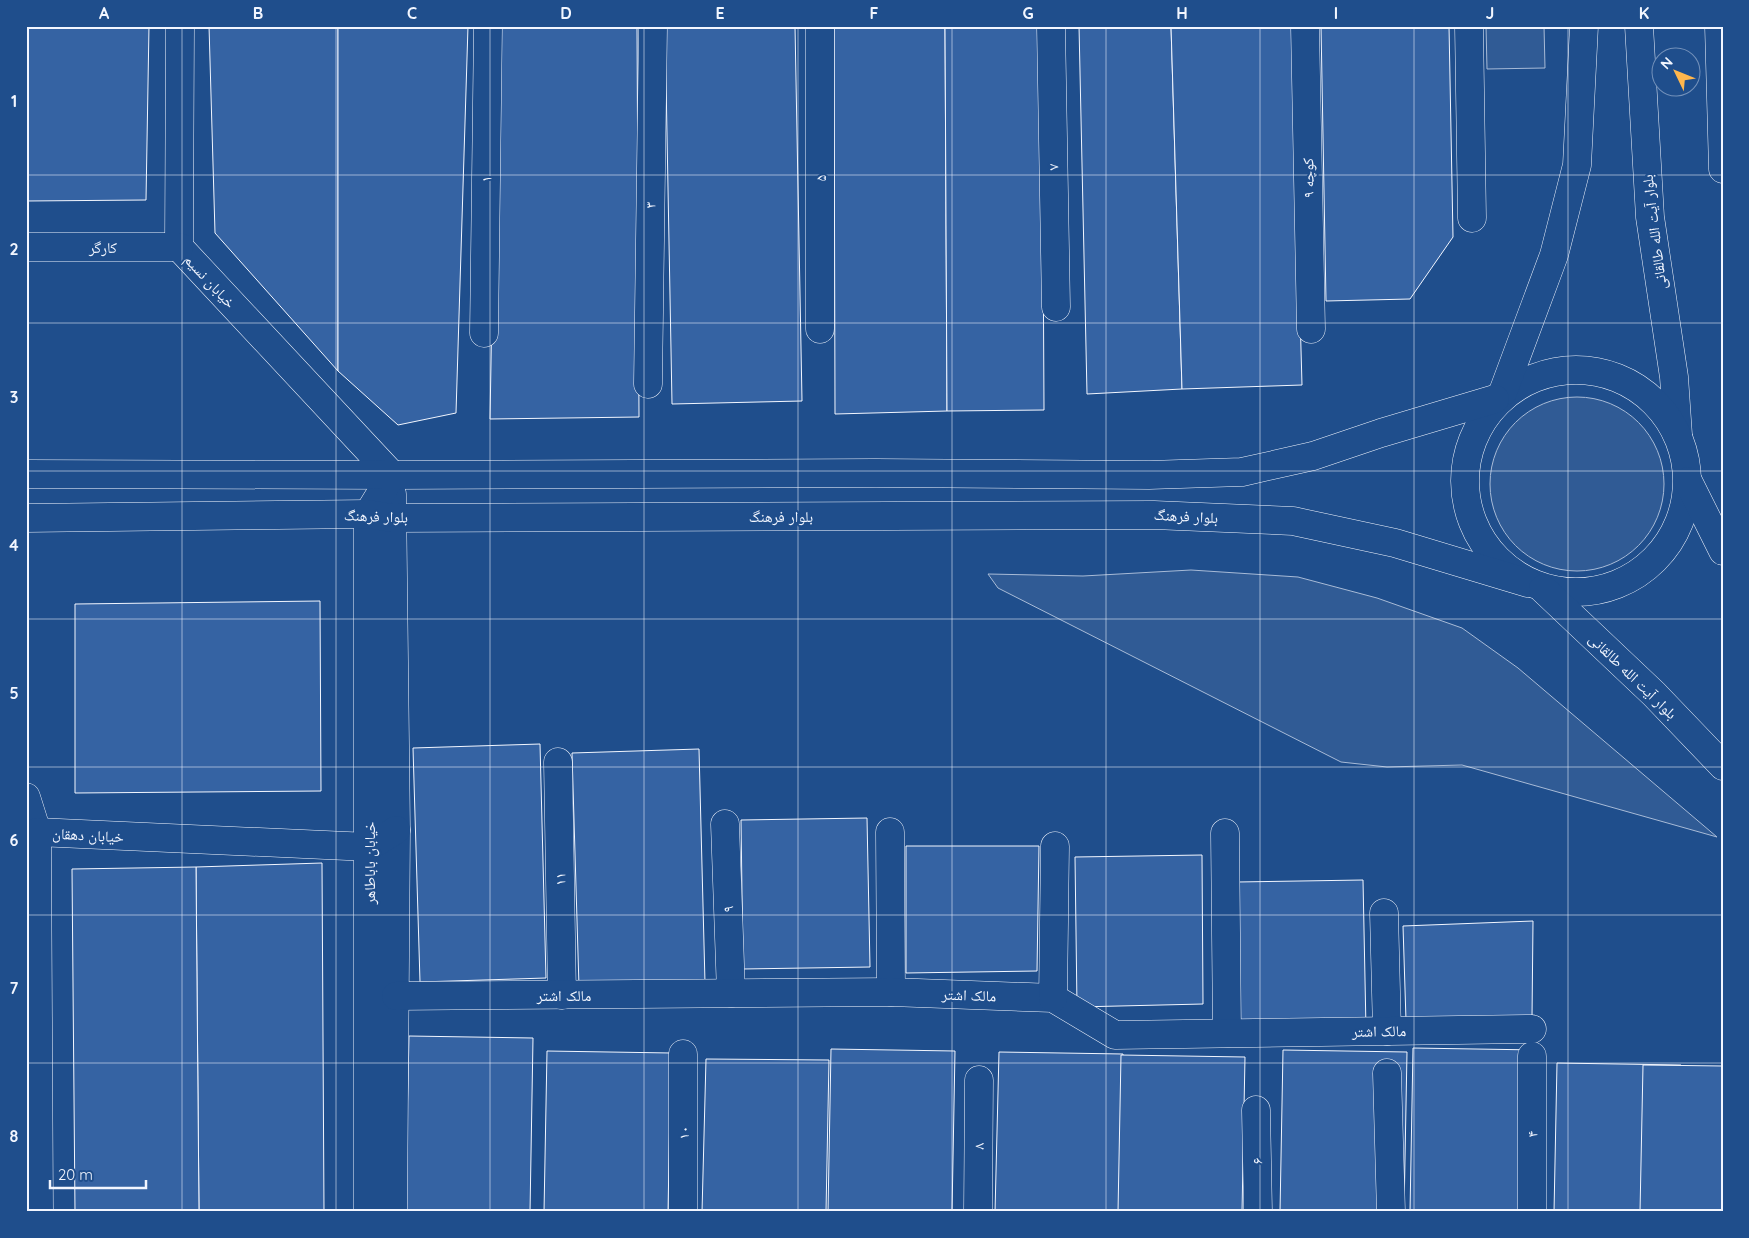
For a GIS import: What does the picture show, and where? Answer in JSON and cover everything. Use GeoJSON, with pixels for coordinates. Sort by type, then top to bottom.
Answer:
{"type":"FeatureCollection","features":[{"type":"Feature","properties":{"kind":"street","name":"خیابان نسیم"},"geometry":{"type":"LineString","coordinates":[[180,26],[179,247],[392,475]]}},
{"type":"Feature","properties":{"kind":"street","name":"۱"},"geometry":{"type":"LineString","coordinates":[[484,333],[488,26]]}},
{"type":"Feature","properties":{"kind":"street","name":"۳"},"geometry":{"type":"LineString","coordinates":[[648,384],[653,26]]}},
{"type":"Feature","properties":{"kind":"street","name":"۵"},"geometry":{"type":"LineString","coordinates":[[820,26],[820,329]]}},
{"type":"Feature","properties":{"kind":"street","name":"۷"},"geometry":{"type":"LineString","coordinates":[[1051,26],[1056,307]]}},
{"type":"Feature","properties":{"kind":"street","name":"کوچه ۹"},"geometry":{"type":"LineString","coordinates":[[1305,26],[1311,329]]}},
{"type":"Feature","properties":{"kind":"street"},"geometry":{"type":"LineString","coordinates":[[1469,26],[1472,218]]}},
{"type":"Feature","properties":{"kind":"street"},"geometry":{"type":"LineString","coordinates":[[1535,586],[1501,565],[1481,540],[1468,511],[1464,479],[1470,448],[1499,395],[1554,255],[1578,165],[1584,26]]}},
{"type":"Feature","properties":{"kind":"street","name":"بلوار آیت الله طالقانی"},"geometry":{"type":"LineString","coordinates":[[1639,26],[1650,216],[1674,377],[1678,436]]}},
{"type":"Feature","properties":{"kind":"street"},"geometry":{"type":"LineString","coordinates":[[1718,26],[1723,169]]}},
{"type":"Feature","properties":{"kind":"street","name":"کارگر"},"geometry":{"type":"LineString","coordinates":[[26,247],[179,247]]}},
{"type":"Feature","properties":{"kind":"street"},"geometry":{"type":"LineString","coordinates":[[26,474],[1149,475],[1242,472],[1313,456],[1499,395],[1537,378],[1557,372],[1578,370],[1599,373],[1619,379],[1638,388],[1668,418],[1678,436],[1685,458],[1688,481],[1723,551]]}},
{"type":"Feature","properties":{"kind":"street"},"geometry":{"type":"LineString","coordinates":[[380,516],[392,475]]}},
{"type":"Feature","properties":{"kind":"street","name":"بلوار فرهنگ"},"geometry":{"type":"LineString","coordinates":[[26,518],[1154,515],[1293,521],[1395,543],[1535,586],[1572,594],[1602,590],[1630,580],[1654,562],[1672,538],[1684,510],[1688,481]]}},
{"type":"Feature","properties":{"kind":"street","name":"خیابان باباطاهر"},"geometry":{"type":"LineString","coordinates":[[380,516],[396,830],[396,996],[392,1212]]}},
{"type":"Feature","properties":{"kind":"street","name":"خیابان باباطاهر"},"geometry":{"type":"LineString","coordinates":[[368,1212],[369,847],[380,516]]}},
{"type":"Feature","properties":{"kind":"street","name":"بلوار آیت الله طالقانی"},"geometry":{"type":"LineString","coordinates":[[1535,586],[1654,694],[1723,766]]}},
{"type":"Feature","properties":{"kind":"street","name":"۱۱"},"geometry":{"type":"LineString","coordinates":[[558,762],[562,995]]}},
{"type":"Feature","properties":{"kind":"street"},"geometry":{"type":"LineString","coordinates":[[26,797],[37,832]]}},
{"type":"Feature","properties":{"kind":"street","name":"۹"},"geometry":{"type":"LineString","coordinates":[[725,824],[731,994]]}},
{"type":"Feature","properties":{"kind":"street"},"geometry":{"type":"LineString","coordinates":[[369,847],[396,830]]}},
{"type":"Feature","properties":{"kind":"street","name":"خیابان دهقان"},"geometry":{"type":"LineString","coordinates":[[39,1212],[37,832],[369,847]]}},
{"type":"Feature","properties":{"kind":"street"},"geometry":{"type":"LineString","coordinates":[[890,832],[891,992]]}},
{"type":"Feature","properties":{"kind":"street"},"geometry":{"type":"LineString","coordinates":[[1225,833],[1227,1033]]}},
{"type":"Feature","properties":{"kind":"street"},"geometry":{"type":"LineString","coordinates":[[1053,998],[1055,846]]}},
{"type":"Feature","properties":{"kind":"street"},"geometry":{"type":"LineString","coordinates":[[1384,913],[1387,1031]]}},
{"type":"Feature","properties":{"kind":"street","name":"مالک اشتر"},"geometry":{"type":"LineString","coordinates":[[396,996],[891,992],[1053,998],[1115,1035],[1532,1029]]}},
{"type":"Feature","properties":{"kind":"street","name":"۱۰"},"geometry":{"type":"LineString","coordinates":[[683,1054],[683,1212]]}},
{"type":"Feature","properties":{"kind":"street","name":"۴"},"geometry":{"type":"LineString","coordinates":[[1532,1056],[1532,1212]]}},
{"type":"Feature","properties":{"kind":"street"},"geometry":{"type":"LineString","coordinates":[[1387,1073],[1391,1212]]}},
{"type":"Feature","properties":{"kind":"street","name":"۸"},"geometry":{"type":"LineString","coordinates":[[978,1212],[979,1080]]}},
{"type":"Feature","properties":{"kind":"street","name":"۶"},"geometry":{"type":"LineString","coordinates":[[1256,1110],[1258,1212]]}},
{"type":"Feature","properties":{"kind":"shaded area"},"geometry":{"type":"Polygon","coordinates":[[[1486,26],[1544,26],[1545,68],[1487,69],[1486,26]]]}},
{"type":"Feature","properties":{"kind":"shaded area"},"geometry":{"type":"Polygon","coordinates":[[[1568,397],[1586,397],[1610,403],[1625,411],[1639,422],[1650,436],[1658,451],[1663,467],[1663,501],[1658,517],[1650,532],[1639,546],[1625,557],[1602,568],[1586,571],[1568,571],[1544,565],[1529,557],[1515,546],[1504,532],[1493,509],[1490,493],[1490,475],[1496,451],[1504,436],[1515,422],[1529,411],[1552,400],[1568,397]]]}},
{"type":"Feature","properties":{"kind":"shaded area"},"geometry":{"type":"Polygon","coordinates":[[[1191,570],[1298,577],[1377,598],[1462,628],[1518,668],[1717,837],[1462,765],[1387,767],[1341,762],[998,588],[988,574],[1083,576],[1191,570]]]}},
{"type":"Feature","properties":{"kind":"building"},"geometry":{"type":"Polygon","coordinates":[[[26,26],[149,26],[146,200],[26,201],[26,26]]]}},
{"type":"Feature","properties":{"kind":"building"},"geometry":{"type":"Polygon","coordinates":[[[209,26],[338,26],[338,371],[215,233],[209,26]]]}},
{"type":"Feature","properties":{"kind":"building"},"geometry":{"type":"Polygon","coordinates":[[[338,26],[468,26],[456,413],[398,425],[338,371],[338,26]]]}},
{"type":"Feature","properties":{"kind":"building"},"geometry":{"type":"Polygon","coordinates":[[[497,26],[637,26],[639,417],[490,419],[497,26]]]}},
{"type":"Feature","properties":{"kind":"building"},"geometry":{"type":"Polygon","coordinates":[[[665,26],[795,26],[802,401],[672,404],[665,26]]]}},
{"type":"Feature","properties":{"kind":"building"},"geometry":{"type":"Polygon","coordinates":[[[834,26],[945,26],[947,411],[835,414],[834,26]]]}},
{"type":"Feature","properties":{"kind":"building"},"geometry":{"type":"Polygon","coordinates":[[[945,26],[1042,26],[1044,410],[947,411],[945,26]]]}},
{"type":"Feature","properties":{"kind":"building"},"geometry":{"type":"Polygon","coordinates":[[[1079,26],[1171,26],[1182,389],[1087,394],[1079,26]]]}},
{"type":"Feature","properties":{"kind":"building"},"geometry":{"type":"Polygon","coordinates":[[[1171,26],[1292,26],[1302,385],[1182,389],[1171,26]]]}},
{"type":"Feature","properties":{"kind":"building"},"geometry":{"type":"Polygon","coordinates":[[[1321,26],[1449,26],[1453,237],[1410,299],[1326,301],[1321,26]]]}},
{"type":"Feature","properties":{"kind":"building"},"geometry":{"type":"Polygon","coordinates":[[[320,601],[321,791],[75,793],[75,604],[320,601]]]}},
{"type":"Feature","properties":{"kind":"building"},"geometry":{"type":"Polygon","coordinates":[[[540,744],[546,978],[420,982],[413,748],[540,744]]]}},
{"type":"Feature","properties":{"kind":"building"},"geometry":{"type":"Polygon","coordinates":[[[699,749],[705,983],[579,987],[572,753],[699,749]]]}},
{"type":"Feature","properties":{"kind":"building"},"geometry":{"type":"Polygon","coordinates":[[[867,818],[870,967],[743,969],[741,820],[867,818]]]}},
{"type":"Feature","properties":{"kind":"building"},"geometry":{"type":"Polygon","coordinates":[[[906,846],[1039,846],[1037,971],[906,973],[906,846]]]}},
{"type":"Feature","properties":{"kind":"building"},"geometry":{"type":"Polygon","coordinates":[[[1202,855],[1203,1004],[1077,1007],[1075,857],[1202,855]]]}},
{"type":"Feature","properties":{"kind":"building"},"geometry":{"type":"Polygon","coordinates":[[[322,863],[324,1212],[199,1212],[196,867],[322,863]]]}},
{"type":"Feature","properties":{"kind":"building"},"geometry":{"type":"Polygon","coordinates":[[[196,867],[199,1212],[75,1212],[72,869],[196,867]]]}},
{"type":"Feature","properties":{"kind":"building"},"geometry":{"type":"Polygon","coordinates":[[[1363,880],[1366,1029],[1239,1032],[1237,882],[1363,880]]]}},
{"type":"Feature","properties":{"kind":"building"},"geometry":{"type":"Polygon","coordinates":[[[1533,921],[1532,1018],[1406,1020],[1403,926],[1533,921]]]}},
{"type":"Feature","properties":{"kind":"building"},"geometry":{"type":"Polygon","coordinates":[[[409,1036],[533,1038],[530,1212],[405,1212],[409,1036]]]}},
{"type":"Feature","properties":{"kind":"building"},"geometry":{"type":"Polygon","coordinates":[[[1413,1048],[1537,1050],[1534,1212],[1410,1212],[1413,1048]]]}},
{"type":"Feature","properties":{"kind":"building"},"geometry":{"type":"Polygon","coordinates":[[[831,1049],[955,1051],[952,1212],[828,1212],[831,1049]]]}},
{"type":"Feature","properties":{"kind":"building"},"geometry":{"type":"Polygon","coordinates":[[[1283,1050],[1407,1052],[1404,1212],[1280,1212],[1283,1050]]]}},
{"type":"Feature","properties":{"kind":"building"},"geometry":{"type":"Polygon","coordinates":[[[547,1051],[671,1053],[668,1212],[544,1212],[547,1051]]]}},
{"type":"Feature","properties":{"kind":"building"},"geometry":{"type":"Polygon","coordinates":[[[999,1052],[1123,1054],[1120,1212],[995,1212],[999,1052]]]}},
{"type":"Feature","properties":{"kind":"building"},"geometry":{"type":"Polygon","coordinates":[[[1121,1055],[1245,1057],[1242,1212],[1118,1212],[1121,1055]]]}},
{"type":"Feature","properties":{"kind":"building"},"geometry":{"type":"Polygon","coordinates":[[[706,1059],[829,1060],[826,1212],[702,1212],[706,1059]]]}},
{"type":"Feature","properties":{"kind":"building"},"geometry":{"type":"Polygon","coordinates":[[[1557,1063],[1681,1065],[1678,1212],[1554,1212],[1557,1063]]]}},
{"type":"Feature","properties":{"kind":"building"},"geometry":{"type":"Polygon","coordinates":[[[1643,1065],[1723,1066],[1723,1212],[1640,1212],[1643,1065]]]}}]}
